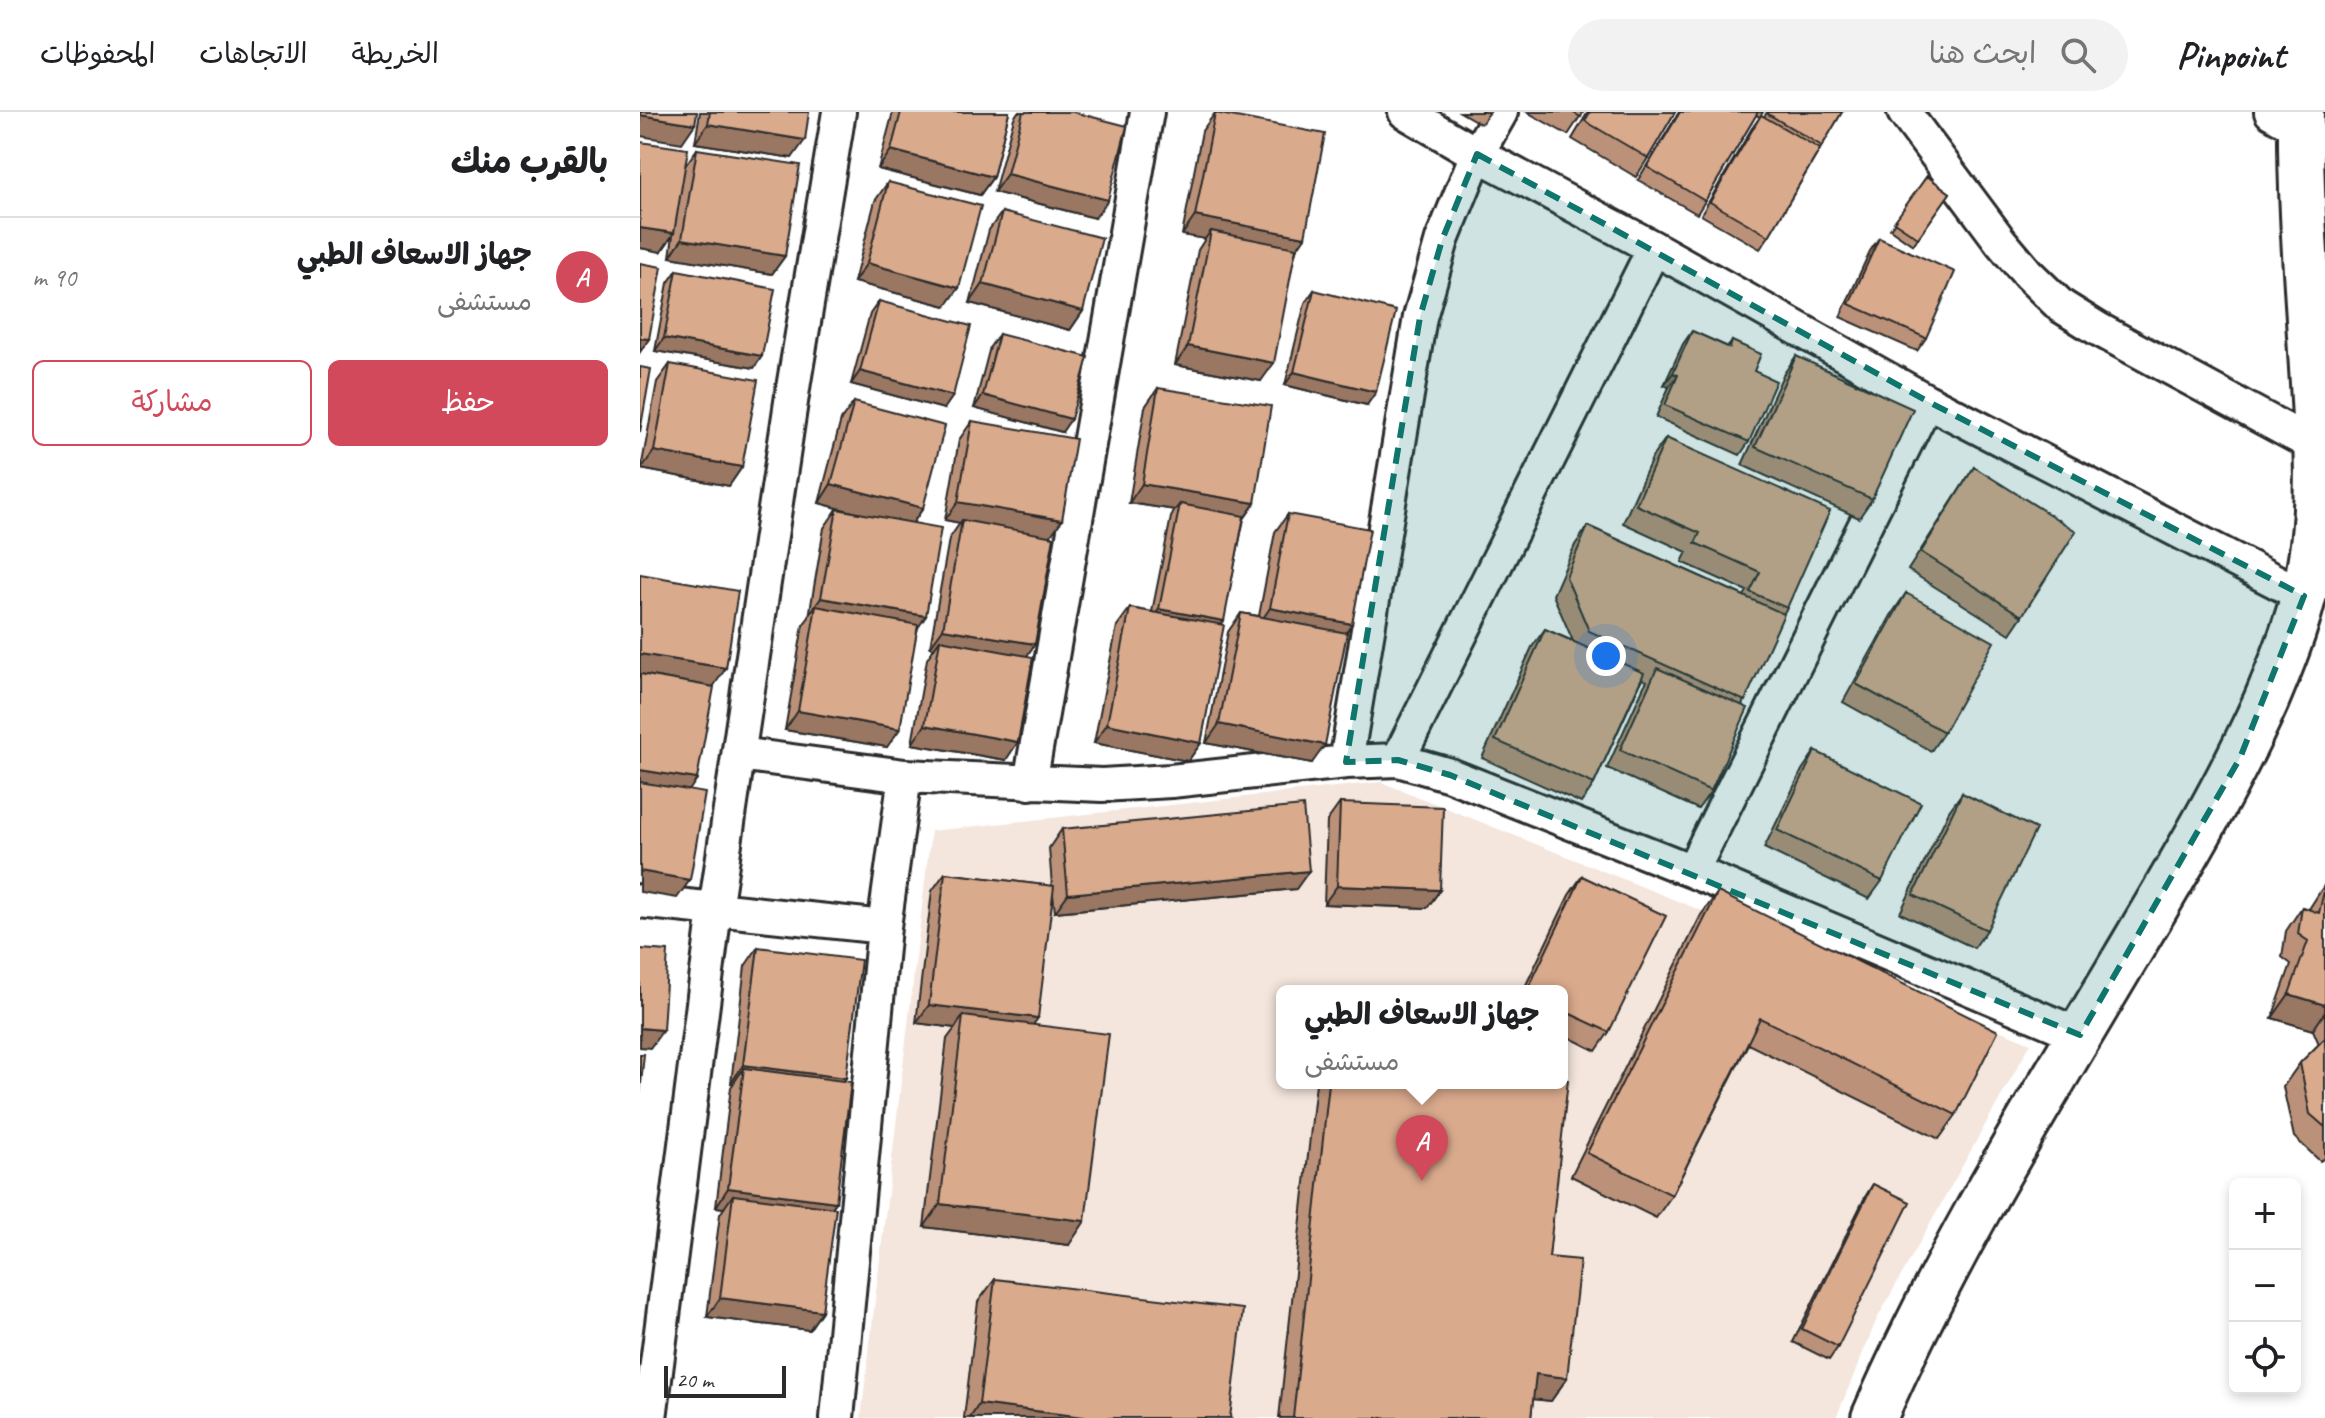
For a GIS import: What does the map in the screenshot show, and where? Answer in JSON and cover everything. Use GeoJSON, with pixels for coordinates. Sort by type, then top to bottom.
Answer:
{"type":"FeatureCollection","features":[{"type":"Feature","properties":{"kind":"street"},"geometry":{"type":"LineString","coordinates":[[650,1418],[715,910],[794,382],[839,112]]}},
{"type":"Feature","properties":{"kind":"street"},"geometry":{"type":"LineString","coordinates":[[1030,783],[1147,112]]}},
{"type":"Feature","properties":{"kind":"street"},"geometry":{"type":"LineString","coordinates":[[1405,112],[1927,401],[2304,596]]}},
{"type":"Feature","properties":{"kind":"street"},"geometry":{"type":"LineString","coordinates":[[1346,762],[1420,317],[1442,240],[1477,154],[1501,112]]}},
{"type":"Feature","properties":{"kind":"street"},"geometry":{"type":"LineString","coordinates":[[1904,112],[2001,242],[2061,306],[2317,447]]}},
{"type":"Feature","properties":{"kind":"street"},"geometry":{"type":"LineString","coordinates":[[1874,1418],[1907,1342],[1969,1227],[2195,841],[2240,758],[2279,670],[2304,596],[2312,558],[2317,447],[2314,239],[2291,118]]}},
{"type":"Feature","properties":{"kind":"street"},"geometry":{"type":"LineString","coordinates":[[1398,760],[1654,248]]}},
{"type":"Feature","properties":{"kind":"street"},"geometry":{"type":"LineString","coordinates":[[1692,871],[1927,401]]}},
{"type":"Feature","properties":{"kind":"street"},"geometry":{"type":"LineString","coordinates":[[739,754],[905,776],[1102,785],[1398,760],[1450,775],[1692,871],[2080,1035]]}},
{"type":"Feature","properties":{"kind":"street"},"geometry":{"type":"LineString","coordinates":[[837,1418],[884,927],[905,776]]}},
{"type":"Feature","properties":{"kind":"street"},"geometry":{"type":"LineString","coordinates":[[640,901],[884,927]]}},
{"type":"Feature","properties":{"kind":"highlighted area"},"geometry":{"type":"Polygon","coordinates":[[[1477,154],[1927,401],[2304,596],[2240,758],[2080,1035],[1450,775],[1398,760],[1346,762],[1420,317],[1442,240],[1477,154]]]}},
{"type":"Feature","properties":{"kind":"shaded area"},"geometry":{"type":"Polygon","coordinates":[[[1381,782],[2031,1043],[1877,1319],[1836,1418],[861,1418],[931,831],[1381,782]]]}},
{"type":"Feature","properties":{"kind":"building"},"geometry":{"type":"Polygon","coordinates":[[[640,112],[697,112],[695,124],[640,115],[640,112]]]}},
{"type":"Feature","properties":{"kind":"building"},"geometry":{"type":"Polygon","coordinates":[[[710,112],[809,112],[805,140],[708,124],[710,112]]]}},
{"type":"Feature","properties":{"kind":"building"},"geometry":{"type":"Polygon","coordinates":[[[901,112],[1009,112],[993,177],[891,150],[901,112]]]}},
{"type":"Feature","properties":{"kind":"building"},"geometry":{"type":"Polygon","coordinates":[[[1023,112],[1073,112],[1127,126],[1108,200],[1007,174],[1023,112]]]}},
{"type":"Feature","properties":{"kind":"building"},"geometry":{"type":"Polygon","coordinates":[[[1590,112],[1675,112],[1648,158],[1585,121],[1590,112]]]}},
{"type":"Feature","properties":{"kind":"building"},"geometry":{"type":"Polygon","coordinates":[[[1680,112],[1758,112],[1705,201],[1647,167],[1680,112]]]}},
{"type":"Feature","properties":{"kind":"building"},"geometry":{"type":"Polygon","coordinates":[[[1769,112],[1842,112],[1822,146],[1769,112]]]}},
{"type":"Feature","properties":{"kind":"building"},"geometry":{"type":"Polygon","coordinates":[[[1215,113],[1325,134],[1305,237],[1195,216],[1215,113]]]}},
{"type":"Feature","properties":{"kind":"building"},"geometry":{"type":"Polygon","coordinates":[[[1761,115],[1820,149],[1769,236],[1710,202],[1761,115]]]}},
{"type":"Feature","properties":{"kind":"building"},"geometry":{"type":"Polygon","coordinates":[[[640,142],[688,149],[674,233],[640,228],[640,142]]]}},
{"type":"Feature","properties":{"kind":"building"},"geometry":{"type":"Polygon","coordinates":[[[697,149],[800,165],[785,256],[682,239],[697,149]]]}},
{"type":"Feature","properties":{"kind":"building"},"geometry":{"type":"Polygon","coordinates":[[[1927,176],[1950,193],[1918,238],[1894,222],[1927,176]]]}},
{"type":"Feature","properties":{"kind":"building"},"geometry":{"type":"Polygon","coordinates":[[[888,182],[981,206],[959,288],[867,263],[888,182]]]}},
{"type":"Feature","properties":{"kind":"building"},"geometry":{"type":"Polygon","coordinates":[[[1002,212],[1102,238],[1083,311],[983,284],[1002,212]]]}},
{"type":"Feature","properties":{"kind":"building"},"geometry":{"type":"Polygon","coordinates":[[[1211,231],[1296,248],[1274,363],[1188,346],[1211,231]]]}},
{"type":"Feature","properties":{"kind":"building"},"geometry":{"type":"Polygon","coordinates":[[[1879,238],[1955,272],[1926,338],[1849,304],[1879,238]]]}},
{"type":"Feature","properties":{"kind":"building"},"geometry":{"type":"Polygon","coordinates":[[[640,263],[662,267],[649,339],[640,338],[640,263]]]}},
{"type":"Feature","properties":{"kind":"building"},"geometry":{"type":"Polygon","coordinates":[[[677,270],[775,289],[762,356],[664,338],[677,270]]]}},
{"type":"Feature","properties":{"kind":"building"},"geometry":{"type":"Polygon","coordinates":[[[1314,290],[1396,311],[1376,392],[1294,372],[1314,290]]]}},
{"type":"Feature","properties":{"kind":"building"},"geometry":{"type":"Polygon","coordinates":[[[879,301],[971,326],[953,396],[860,371],[879,301]]]}},
{"type":"Feature","properties":{"kind":"building"},"geometry":{"type":"Polygon","coordinates":[[[1692,331],[1730,348],[1732,341],[1761,354],[1754,371],[1776,381],[1749,442],[1665,405],[1678,375],[1673,373],[1692,331]]]}},
{"type":"Feature","properties":{"kind":"building"},"geometry":{"type":"Polygon","coordinates":[[[999,334],[1088,357],[1071,419],[983,395],[999,334]]]}},
{"type":"Feature","properties":{"kind":"building"},"geometry":{"type":"Polygon","coordinates":[[[1796,356],[1913,409],[1872,499],[1755,447],[1796,356]]]}},
{"type":"Feature","properties":{"kind":"building"},"geometry":{"type":"Polygon","coordinates":[[[670,364],[758,380],[742,467],[654,451],[670,364]]]}},
{"type":"Feature","properties":{"kind":"building"},"geometry":{"type":"Polygon","coordinates":[[[640,367],[651,369],[640,432],[640,367]]]}},
{"type":"Feature","properties":{"kind":"building"},"geometry":{"type":"Polygon","coordinates":[[[1158,388],[1271,406],[1255,503],[1142,484],[1158,388]]]}},
{"type":"Feature","properties":{"kind":"building"},"geometry":{"type":"Polygon","coordinates":[[[854,402],[945,426],[923,508],[831,484],[854,402]]]}},
{"type":"Feature","properties":{"kind":"building"},"geometry":{"type":"Polygon","coordinates":[[[972,421],[1076,439],[1062,520],[958,502],[972,421]]]}},
{"type":"Feature","properties":{"kind":"building"},"geometry":{"type":"Polygon","coordinates":[[[1666,438],[1830,511],[1787,608],[1750,592],[1760,572],[1695,543],[1700,533],[1636,505],[1666,438]]]}},
{"type":"Feature","properties":{"kind":"building"},"geometry":{"type":"Polygon","coordinates":[[[1974,467],[2076,531],[2022,616],[1921,552],[1974,467]]]}},
{"type":"Feature","properties":{"kind":"building"},"geometry":{"type":"Polygon","coordinates":[[[1180,504],[1244,516],[1224,621],[1159,609],[1180,504]]]}},
{"type":"Feature","properties":{"kind":"building"},"geometry":{"type":"Polygon","coordinates":[[[837,509],[941,528],[926,616],[821,598],[837,509]]]}},
{"type":"Feature","properties":{"kind":"building"},"geometry":{"type":"Polygon","coordinates":[[[1288,514],[1370,529],[1352,624],[1270,608],[1288,514]]]}},
{"type":"Feature","properties":{"kind":"building"},"geometry":{"type":"Polygon","coordinates":[[[962,520],[1054,537],[1035,644],[943,629],[962,520]]]}},
{"type":"Feature","properties":{"kind":"building"},"geometry":{"type":"Polygon","coordinates":[[[1588,526],[1784,614],[1745,701],[1589,631],[1566,577],[1588,526]]]}},
{"type":"Feature","properties":{"kind":"building"},"geometry":{"type":"Polygon","coordinates":[[[640,574],[738,591],[726,668],[640,654],[640,574]]]}},
{"type":"Feature","properties":{"kind":"building"},"geometry":{"type":"Polygon","coordinates":[[[1906,593],[1994,642],[1944,732],[1856,684],[1906,593]]]}},
{"type":"Feature","properties":{"kind":"building"},"geometry":{"type":"Polygon","coordinates":[[[816,606],[918,625],[900,729],[798,711],[816,606]]]}},
{"type":"Feature","properties":{"kind":"building"},"geometry":{"type":"Polygon","coordinates":[[[1130,608],[1224,625],[1201,743],[1107,724],[1130,608]]]}},
{"type":"Feature","properties":{"kind":"building"},"geometry":{"type":"Polygon","coordinates":[[[1241,613],[1347,633],[1325,745],[1219,724],[1241,613]]]}},
{"type":"Feature","properties":{"kind":"building"},"geometry":{"type":"Polygon","coordinates":[[[1545,629],[1644,673],[1594,784],[1495,740],[1545,629]]]}},
{"type":"Feature","properties":{"kind":"building"},"geometry":{"type":"Polygon","coordinates":[[[940,640],[1033,657],[1018,742],[925,725],[940,640]]]}},
{"type":"Feature","properties":{"kind":"building"},"geometry":{"type":"Polygon","coordinates":[[[1657,668],[1748,708],[1711,791],[1620,750],[1657,668]]]}},
{"type":"Feature","properties":{"kind":"building"},"geometry":{"type":"Polygon","coordinates":[[[640,674],[714,687],[697,779],[640,770],[640,674]]]}},
{"type":"Feature","properties":{"kind":"building"},"geometry":{"type":"Polygon","coordinates":[[[1815,751],[1921,803],[1882,881],[1777,830],[1815,751]]]}},
{"type":"Feature","properties":{"kind":"building"},"geometry":{"type":"Polygon","coordinates":[[[640,782],[705,793],[690,880],[640,871],[640,782]]]}},
{"type":"Feature","properties":{"kind":"building"},"geometry":{"type":"Polygon","coordinates":[[[1962,793],[2036,829],[1987,930],[1913,895],[1962,793]]]}},
{"type":"Feature","properties":{"kind":"building"},"geometry":{"type":"Polygon","coordinates":[[[1340,803],[1443,807],[1440,890],[1337,886],[1340,803]]]}},
{"type":"Feature","properties":{"kind":"building"},"geometry":{"type":"Polygon","coordinates":[[[1303,806],[1309,871],[1068,894],[1062,829],[1303,806]]]}},
{"type":"Feature","properties":{"kind":"building"},"geometry":{"type":"Polygon","coordinates":[[[945,873],[1054,886],[1038,1018],[929,1005],[945,873]]]}},
{"type":"Feature","properties":{"kind":"building"},"geometry":{"type":"Polygon","coordinates":[[[1582,876],[1666,916],[1609,1032],[1568,1013],[1568,985],[1530,985],[1582,876]]]}},
{"type":"Feature","properties":{"kind":"building"},"geometry":{"type":"Polygon","coordinates":[[[2325,887],[2325,1005],[2289,994],[2308,941],[2298,934],[2302,907],[2319,913],[2325,887]]]}},
{"type":"Feature","properties":{"kind":"building"},"geometry":{"type":"Polygon","coordinates":[[[1718,892],[1998,1031],[1956,1115],[1760,1018],[1672,1195],[1587,1153],[1718,892]]]}},
{"type":"Feature","properties":{"kind":"building"},"geometry":{"type":"Polygon","coordinates":[[[758,947],[861,960],[846,1078],[743,1065],[758,947]]]}},
{"type":"Feature","properties":{"kind":"building"},"geometry":{"type":"Polygon","coordinates":[[[640,949],[668,951],[663,1030],[640,1028],[640,949]]]}},
{"type":"Feature","properties":{"kind":"building"},"geometry":{"type":"Polygon","coordinates":[[[963,1016],[1109,1034],[1085,1221],[940,1204],[963,1016]]]}},
{"type":"Feature","properties":{"kind":"building"},"geometry":{"type":"Polygon","coordinates":[[[2325,1038],[2325,1127],[2310,1114],[2300,1063],[2325,1038]]]}},
{"type":"Feature","properties":{"kind":"building"},"geometry":{"type":"Polygon","coordinates":[[[640,1054],[644,1054],[640,1094],[640,1054]]]}},
{"type":"Feature","properties":{"kind":"building"},"geometry":{"type":"Polygon","coordinates":[[[744,1068],[851,1082],[836,1202],[728,1188],[744,1068]]]}},
{"type":"Feature","properties":{"kind":"building"},"geometry":{"type":"Polygon","coordinates":[[[1328,1089],[1567,1089],[1549,1257],[1580,1260],[1567,1378],[1536,1374],[1531,1418],[1293,1418],[1328,1089]]]}},
{"type":"Feature","properties":{"kind":"building"},"geometry":{"type":"Polygon","coordinates":[[[1873,1184],[1910,1202],[1838,1347],[1802,1329],[1873,1184]]]}},
{"type":"Feature","properties":{"kind":"building"},"geometry":{"type":"Polygon","coordinates":[[[733,1195],[836,1208],[822,1311],[720,1298],[733,1195]]]}},
{"type":"Feature","properties":{"kind":"building"},"geometry":{"type":"Polygon","coordinates":[[[995,1279],[1243,1309],[1230,1418],[1092,1418],[979,1404],[995,1279]]]}},
{"type":"Feature","properties":{"kind":"place","name":"جهاز الاسعاف الطبي"},"geometry":{"type":"Point","coordinates":[1422,1181]}}]}
